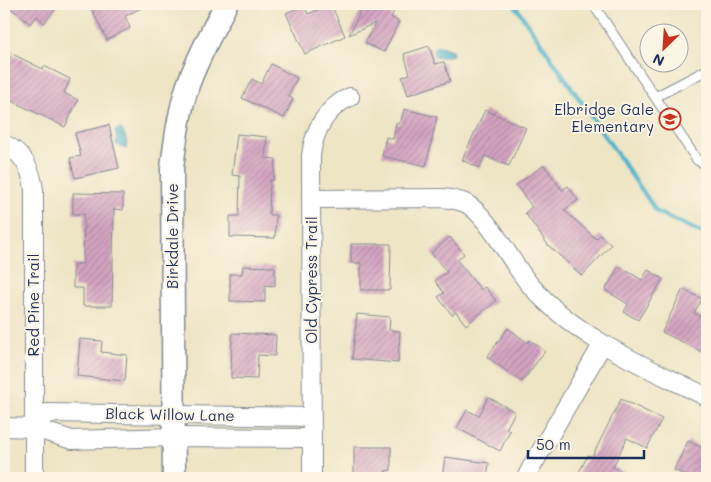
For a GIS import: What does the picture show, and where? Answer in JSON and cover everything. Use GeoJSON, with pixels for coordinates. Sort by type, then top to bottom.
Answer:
{"type":"FeatureCollection","features":[{"type":"Feature","properties":{"kind":"street","name":"Birkdale Drive"},"geometry":{"type":"LineString","coordinates":[[174,478],[172,169],[174,145],[181,108],[188,85],[202,51],[226,4]]}},
{"type":"Feature","properties":{"kind":"street","name":"Old Cypress Trail"},"geometry":{"type":"LineString","coordinates":[[312,478],[312,144],[316,133],[331,109],[339,102],[350,97]]}},
{"type":"Feature","properties":{"kind":"street","name":"Red Pine Trail"},"geometry":{"type":"LineString","coordinates":[[4,144],[13,148],[28,166],[34,189],[34,478]]}},
{"type":"Feature","properties":{"kind":"street"},"geometry":{"type":"LineString","coordinates":[[311,199],[443,198],[466,204],[484,219],[530,286],[555,311],[602,345],[707,398]]}},
{"type":"Feature","properties":{"kind":"street"},"geometry":{"type":"LineString","coordinates":[[526,478],[602,345]]}},
{"type":"Feature","properties":{"kind":"street","name":"Black Willow Lane"},"geometry":{"type":"LineString","coordinates":[[34,428],[47,413],[312,416]]}},
{"type":"Feature","properties":{"kind":"street","name":"Black Willow Lane"},"geometry":{"type":"LineString","coordinates":[[4,427],[34,428],[72,440],[312,438]]}},
{"type":"Feature","properties":{"kind":"lane"},"geometry":{"type":"LineString","coordinates":[[593,4],[696,160],[707,165]]}},
{"type":"Feature","properties":{"kind":"lane"},"geometry":{"type":"LineString","coordinates":[[654,97],[707,70]]}},
{"type":"Feature","properties":{"kind":"water"},"geometry":{"type":"Polygon","coordinates":[[[437,45],[452,50],[453,55],[435,57],[433,50],[437,45]]]}},
{"type":"Feature","properties":{"kind":"water"},"geometry":{"type":"Polygon","coordinates":[[[120,128],[126,138],[126,149],[116,144],[115,131],[120,128]]]}},
{"type":"Feature","properties":{"kind":"building"},"geometry":{"type":"Polygon","coordinates":[[[6,4],[60,4],[44,23],[37,16],[30,24],[6,4]]]}},
{"type":"Feature","properties":{"kind":"building"},"geometry":{"type":"Polygon","coordinates":[[[89,4],[149,4],[125,16],[130,28],[107,40],[89,4]]]}},
{"type":"Feature","properties":{"kind":"building"},"geometry":{"type":"Polygon","coordinates":[[[331,4],[345,36],[305,54],[286,13],[304,5],[308,14],[331,4]]]}},
{"type":"Feature","properties":{"kind":"building"},"geometry":{"type":"Polygon","coordinates":[[[364,4],[374,9],[377,4],[398,4],[391,17],[399,22],[384,52],[365,43],[375,23],[349,35],[364,4]]]}},
{"type":"Feature","properties":{"kind":"building"},"geometry":{"type":"Polygon","coordinates":[[[429,46],[435,64],[444,62],[450,81],[408,95],[402,77],[410,74],[404,54],[429,46]]]}},
{"type":"Feature","properties":{"kind":"building"},"geometry":{"type":"Polygon","coordinates":[[[4,50],[43,69],[44,66],[70,79],[64,93],[78,100],[65,127],[4,97],[4,50]]]}},
{"type":"Feature","properties":{"kind":"building"},"geometry":{"type":"Polygon","coordinates":[[[271,64],[297,78],[288,96],[293,99],[284,118],[242,98],[252,79],[261,84],[271,64]]]}},
{"type":"Feature","properties":{"kind":"building"},"geometry":{"type":"Polygon","coordinates":[[[404,109],[437,117],[426,166],[382,156],[386,137],[393,139],[396,123],[400,124],[404,109]]]}},
{"type":"Feature","properties":{"kind":"building"},"geometry":{"type":"Polygon","coordinates":[[[485,110],[526,128],[509,166],[485,156],[479,168],[462,160],[485,110]]]}},
{"type":"Feature","properties":{"kind":"building"},"geometry":{"type":"Polygon","coordinates":[[[109,125],[119,168],[75,178],[70,158],[81,156],[75,133],[109,125]]]}},
{"type":"Feature","properties":{"kind":"building"},"geometry":{"type":"Polygon","coordinates":[[[237,134],[267,137],[265,158],[276,159],[273,181],[270,180],[269,215],[276,215],[275,238],[230,237],[230,216],[239,216],[240,176],[232,175],[237,134]]]}},
{"type":"Feature","properties":{"kind":"building"},"geometry":{"type":"Polygon","coordinates":[[[544,165],[562,190],[568,186],[578,200],[564,210],[596,239],[600,235],[611,245],[582,276],[548,245],[525,213],[532,207],[516,185],[544,165]]]}},
{"type":"Feature","properties":{"kind":"building"},"geometry":{"type":"Polygon","coordinates":[[[73,193],[123,194],[123,210],[114,209],[112,306],[83,306],[83,288],[73,288],[73,264],[83,264],[84,214],[73,214],[73,193]]]}},
{"type":"Feature","properties":{"kind":"building"},"geometry":{"type":"Polygon","coordinates":[[[450,237],[464,254],[457,260],[481,290],[485,287],[496,301],[466,325],[456,312],[452,315],[438,297],[444,293],[435,281],[447,272],[431,253],[450,237]]]}},
{"type":"Feature","properties":{"kind":"building"},"geometry":{"type":"Polygon","coordinates":[[[351,244],[391,244],[390,290],[361,290],[361,263],[351,263],[351,244]]]}},
{"type":"Feature","properties":{"kind":"building"},"geometry":{"type":"Polygon","coordinates":[[[243,266],[275,267],[275,286],[265,285],[265,302],[230,301],[230,274],[242,274],[243,266]]]}},
{"type":"Feature","properties":{"kind":"building"},"geometry":{"type":"Polygon","coordinates":[[[619,266],[642,280],[648,270],[663,279],[638,320],[624,312],[628,304],[605,290],[619,266]]]}},
{"type":"Feature","properties":{"kind":"building"},"geometry":{"type":"Polygon","coordinates":[[[683,289],[702,299],[694,313],[707,320],[707,341],[702,352],[662,332],[683,289]]]}},
{"type":"Feature","properties":{"kind":"building"},"geometry":{"type":"Polygon","coordinates":[[[357,314],[390,317],[389,330],[400,331],[398,363],[352,359],[357,314]]]}},
{"type":"Feature","properties":{"kind":"building"},"geometry":{"type":"Polygon","coordinates":[[[508,328],[528,343],[530,340],[545,351],[522,382],[487,357],[508,328]]]}},
{"type":"Feature","properties":{"kind":"building"},"geometry":{"type":"Polygon","coordinates":[[[232,333],[276,335],[275,356],[258,355],[257,379],[231,378],[232,333]]]}},
{"type":"Feature","properties":{"kind":"building"},"geometry":{"type":"Polygon","coordinates":[[[80,339],[102,341],[101,352],[127,355],[125,381],[77,376],[80,339]]]}},
{"type":"Feature","properties":{"kind":"building"},"geometry":{"type":"Polygon","coordinates":[[[488,397],[515,412],[506,429],[510,431],[500,451],[457,428],[467,410],[479,416],[488,397]]]}},
{"type":"Feature","properties":{"kind":"building"},"geometry":{"type":"Polygon","coordinates":[[[621,399],[662,419],[647,448],[627,438],[613,467],[636,478],[576,478],[588,455],[592,457],[621,399]]]}},
{"type":"Feature","properties":{"kind":"building"},"geometry":{"type":"Polygon","coordinates":[[[688,441],[707,450],[707,478],[691,478],[674,470],[688,441]]]}},
{"type":"Feature","properties":{"kind":"building"},"geometry":{"type":"Polygon","coordinates":[[[354,447],[391,447],[391,470],[385,471],[385,478],[354,478],[354,447]]]}},
{"type":"Feature","properties":{"kind":"building"},"geometry":{"type":"Polygon","coordinates":[[[445,457],[489,463],[487,478],[442,478],[445,457]]]}},
{"type":"Feature","properties":{"kind":"waterway"},"geometry":{"type":"LineString","coordinates":[[514,4],[657,212],[707,235]]}},
{"type":"Feature","properties":{"kind":"place","name":"Elbridge Gale Elementary"},"geometry":{"type":"Point","coordinates":[670,119]}}]}
